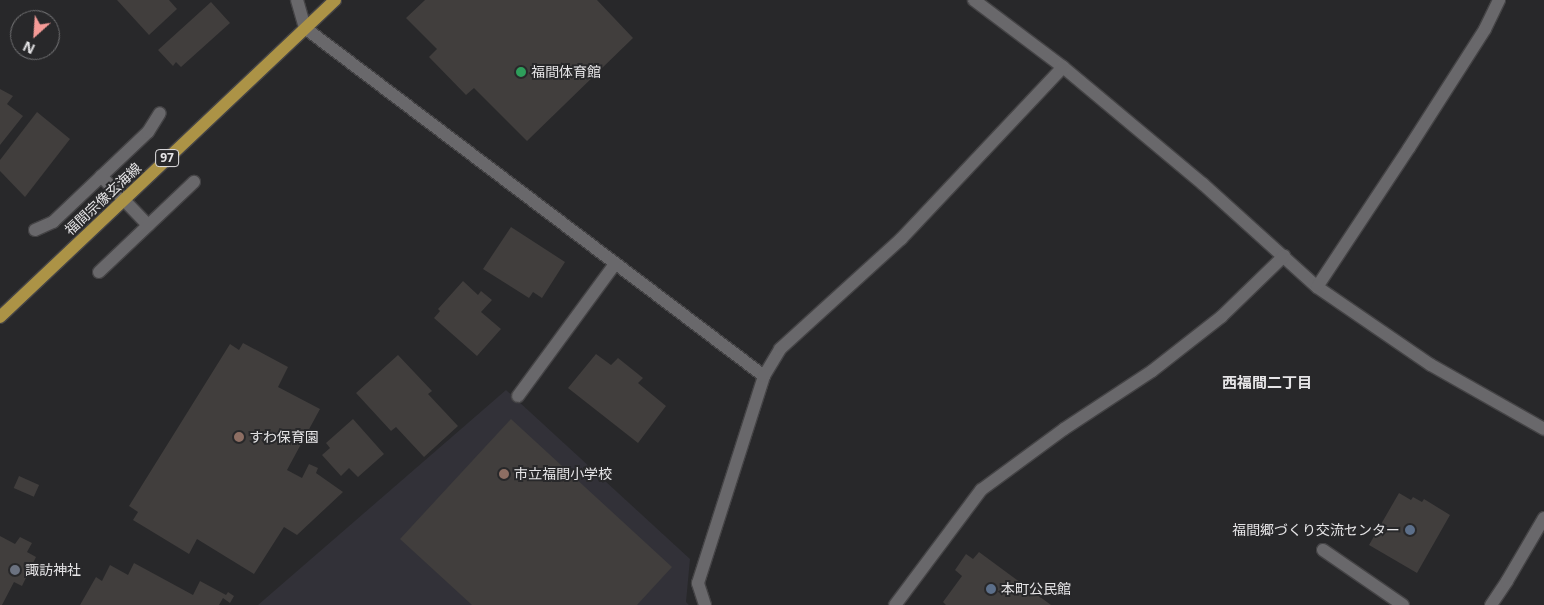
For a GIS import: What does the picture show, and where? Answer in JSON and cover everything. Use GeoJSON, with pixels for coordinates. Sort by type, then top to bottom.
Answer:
{"type":"FeatureCollection","features":[{"type":"Feature","properties":{"kind":"main road","name":"福間宗像玄海線"},"geometry":{"type":"LineString","coordinates":[[0,317],[335,0]]}},
{"type":"Feature","properties":{"kind":"street"},"geometry":{"type":"LineString","coordinates":[[297,0],[305,28],[764,376]]}},
{"type":"Feature","properties":{"kind":"street"},"geometry":{"type":"LineString","coordinates":[[974,0],[1064,67],[1203,184],[1284,256],[1316,288],[1430,365],[1544,429]]}},
{"type":"Feature","properties":{"kind":"street"},"geometry":{"type":"LineString","coordinates":[[1316,288],[1399,165],[1485,29],[1499,0]]}},
{"type":"Feature","properties":{"kind":"street"},"geometry":{"type":"LineString","coordinates":[[705,605],[698,583],[764,376],[780,349],[901,239],[1064,67]]}},
{"type":"Feature","properties":{"kind":"street"},"geometry":{"type":"LineString","coordinates":[[35,230],[53,222],[148,132],[160,113]]}},
{"type":"Feature","properties":{"kind":"street"},"geometry":{"type":"LineString","coordinates":[[101,176],[148,225]]}},
{"type":"Feature","properties":{"kind":"street"},"geometry":{"type":"LineString","coordinates":[[99,272],[194,182]]}},
{"type":"Feature","properties":{"kind":"street"},"geometry":{"type":"LineString","coordinates":[[895,605],[980,490],[1064,429],[1152,371],[1221,317],[1284,256]]}},
{"type":"Feature","properties":{"kind":"street"},"geometry":{"type":"LineString","coordinates":[[518,396],[615,264]]}},
{"type":"Feature","properties":{"kind":"street"},"geometry":{"type":"LineString","coordinates":[[1491,605],[1508,581],[1544,518]]}},
{"type":"Feature","properties":{"kind":"street"},"geometry":{"type":"LineString","coordinates":[[1323,550],[1403,605]]}},
{"type":"Feature","properties":{"kind":"shaded area","name":"市立福間小学校"},"geometry":{"type":"Polygon","coordinates":[[[506,390],[690,559],[686,602],[689,605],[258,605],[506,390]]]}},
{"type":"Feature","properties":{"kind":"building"},"geometry":{"type":"Polygon","coordinates":[[[117,0],[169,0],[177,9],[149,35],[117,0]]]}},
{"type":"Feature","properties":{"kind":"building","name":"福間体育館"},"geometry":{"type":"Polygon","coordinates":[[[425,0],[597,0],[633,38],[527,141],[474,88],[466,95],[429,57],[437,49],[406,18],[425,0]]]}},
{"type":"Feature","properties":{"kind":"building"},"geometry":{"type":"Polygon","coordinates":[[[211,2],[230,23],[181,67],[176,62],[173,66],[158,50],[211,2]]]}},
{"type":"Feature","properties":{"kind":"building"},"geometry":{"type":"Polygon","coordinates":[[[0,89],[13,96],[7,104],[23,116],[0,145],[0,89]]]}},
{"type":"Feature","properties":{"kind":"building"},"geometry":{"type":"Polygon","coordinates":[[[37,112],[70,139],[25,197],[0,171],[0,160],[37,112]]]}},
{"type":"Feature","properties":{"kind":"building"},"geometry":{"type":"Polygon","coordinates":[[[511,227],[565,262],[542,298],[533,292],[529,298],[483,269],[511,227]]]}},
{"type":"Feature","properties":{"kind":"building"},"geometry":{"type":"Polygon","coordinates":[[[463,281],[478,295],[481,291],[492,300],[481,312],[501,329],[477,356],[434,318],[440,311],[438,309],[463,281]]]}},
{"type":"Feature","properties":{"kind":"building","name":"すわ保育園"},"geometry":{"type":"Polygon","coordinates":[[[243,343],[288,367],[278,387],[320,409],[287,470],[302,478],[309,464],[318,468],[316,473],[343,492],[297,535],[284,527],[254,574],[197,539],[189,554],[133,520],[138,512],[129,506],[230,344],[239,350],[243,343]]]}},
{"type":"Feature","properties":{"kind":"building"},"geometry":{"type":"Polygon","coordinates":[[[596,354],[611,365],[618,358],[643,378],[638,383],[666,406],[638,443],[568,388],[596,354]]]}},
{"type":"Feature","properties":{"kind":"building"},"geometry":{"type":"Polygon","coordinates":[[[398,355],[432,391],[428,394],[458,426],[424,457],[396,427],[391,431],[356,393],[398,355]]]}},
{"type":"Feature","properties":{"kind":"building"},"geometry":{"type":"Polygon","coordinates":[[[353,419],[384,454],[358,477],[349,468],[341,476],[322,455],[330,448],[326,443],[353,419]]]}},
{"type":"Feature","properties":{"kind":"building"},"geometry":{"type":"Polygon","coordinates":[[[511,419],[672,567],[637,605],[472,605],[400,539],[511,419]]]}},
{"type":"Feature","properties":{"kind":"building"},"geometry":{"type":"Polygon","coordinates":[[[19,476],[39,485],[34,497],[14,488],[19,476]]]}},
{"type":"Feature","properties":{"kind":"building","name":"福間郷づくり交流センター"},"geometry":{"type":"Polygon","coordinates":[[[1399,493],[1411,500],[1413,497],[1422,502],[1424,499],[1450,515],[1417,573],[1369,545],[1399,493]]]}},
{"type":"Feature","properties":{"kind":"building","name":"諏訪神社"},"geometry":{"type":"Polygon","coordinates":[[[0,536],[15,544],[20,537],[32,543],[27,552],[36,557],[22,586],[14,582],[2,605],[0,605],[0,536]]]}},
{"type":"Feature","properties":{"kind":"building","name":"本町公民館"},"geometry":{"type":"Polygon","coordinates":[[[979,552],[1051,605],[946,605],[943,602],[962,576],[955,570],[966,554],[973,559],[979,552]]]}},
{"type":"Feature","properties":{"kind":"building"},"geometry":{"type":"Polygon","coordinates":[[[134,563],[193,595],[200,581],[226,595],[228,592],[234,596],[230,603],[223,598],[219,605],[80,605],[96,577],[102,581],[110,565],[128,575],[134,563]]]}},
{"type":"Feature","properties":{"kind":"place","name":"福間体育館"},"geometry":{"type":"Point","coordinates":[521,72]}},
{"type":"Feature","properties":{"kind":"place","name":"すわ保育園"},"geometry":{"type":"Point","coordinates":[239,437]}},
{"type":"Feature","properties":{"kind":"place","name":"市立福間小学校"},"geometry":{"type":"Point","coordinates":[504,474]}},
{"type":"Feature","properties":{"kind":"place","name":"福間郷づくり交流センター"},"geometry":{"type":"Point","coordinates":[1410,530]}},
{"type":"Feature","properties":{"kind":"place","name":"諏訪神社"},"geometry":{"type":"Point","coordinates":[15,570]}},
{"type":"Feature","properties":{"kind":"place","name":"本町公民館"},"geometry":{"type":"Point","coordinates":[991,589]}},
{"type":"Feature","properties":{"kind":"district","name":"西福間二丁目"},"geometry":{"type":"Point","coordinates":[1267,383]}}]}
